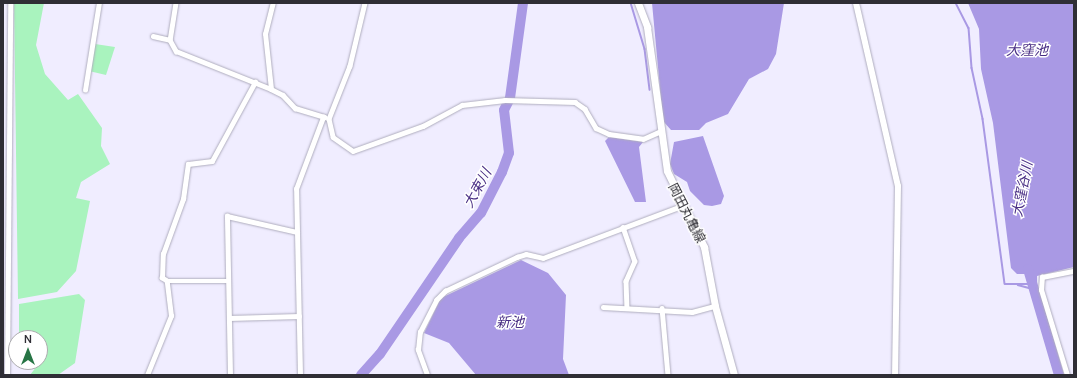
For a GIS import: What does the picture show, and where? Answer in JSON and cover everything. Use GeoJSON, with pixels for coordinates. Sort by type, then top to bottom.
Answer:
{"type":"FeatureCollection","features":[{"type":"Feature","properties":{"kind":"main road","name":"岡田丸亀線"},"geometry":{"type":"LineString","coordinates":[[638,3],[647,28],[659,132],[667,171],[681,206],[704,247],[715,306],[734,375]]}},
{"type":"Feature","properties":{"kind":"street"},"geometry":{"type":"LineString","coordinates":[[7,375],[10,3]]}},
{"type":"Feature","properties":{"kind":"street"},"geometry":{"type":"LineString","coordinates":[[85,90],[99,3]]}},
{"type":"Feature","properties":{"kind":"street"},"geometry":{"type":"LineString","coordinates":[[176,3],[170,40],[176,51],[271,89],[283,95],[295,108],[326,118]]}},
{"type":"Feature","properties":{"kind":"street"},"geometry":{"type":"LineString","coordinates":[[271,89],[265,34],[273,3]]}},
{"type":"Feature","properties":{"kind":"street"},"geometry":{"type":"LineString","coordinates":[[300,375],[296,189],[350,66],[365,3]]}},
{"type":"Feature","properties":{"kind":"street"},"geometry":{"type":"LineString","coordinates":[[856,3],[898,186],[895,375]]}},
{"type":"Feature","properties":{"kind":"street"},"geometry":{"type":"LineString","coordinates":[[153,36],[170,40]]}},
{"type":"Feature","properties":{"kind":"street"},"geometry":{"type":"LineString","coordinates":[[228,280],[167,281],[162,278],[163,254],[183,199],[188,164],[212,161],[255,82]]}},
{"type":"Feature","properties":{"kind":"street"},"geometry":{"type":"LineString","coordinates":[[326,118],[333,137],[353,151],[422,126],[462,105],[507,100],[575,102],[585,109],[596,128],[609,134],[643,139],[659,132]]}},
{"type":"Feature","properties":{"kind":"street"},"geometry":{"type":"LineString","coordinates":[[427,375],[418,350],[420,332],[436,300],[445,291],[517,257],[526,254],[543,258],[681,206]]}},
{"type":"Feature","properties":{"kind":"street"},"geometry":{"type":"LineString","coordinates":[[230,375],[227,216],[297,232]]}},
{"type":"Feature","properties":{"kind":"street"},"geometry":{"type":"LineString","coordinates":[[623,227],[635,261],[626,281],[627,308]]}},
{"type":"Feature","properties":{"kind":"street"},"geometry":{"type":"LineString","coordinates":[[1067,375],[1041,290],[1042,277],[1074,271]]}},
{"type":"Feature","properties":{"kind":"street"},"geometry":{"type":"LineString","coordinates":[[147,375],[171,316],[167,281]]}},
{"type":"Feature","properties":{"kind":"street"},"geometry":{"type":"LineString","coordinates":[[602,308],[662,308],[692,312],[715,306]]}},
{"type":"Feature","properties":{"kind":"street"},"geometry":{"type":"LineString","coordinates":[[662,308],[668,375]]}},
{"type":"Feature","properties":{"kind":"street"},"geometry":{"type":"LineString","coordinates":[[229,318],[299,316]]}},
{"type":"Feature","properties":{"kind":"green space"},"geometry":{"type":"Polygon","coordinates":[[[14,3],[44,3],[36,45],[45,74],[68,100],[78,94],[102,128],[101,146],[110,164],[81,182],[76,198],[90,201],[76,271],[57,292],[18,299],[14,3]]]}},
{"type":"Feature","properties":{"kind":"green space"},"geometry":{"type":"Polygon","coordinates":[[[95,44],[115,47],[106,75],[89,71],[95,44]]]}},
{"type":"Feature","properties":{"kind":"green space"},"geometry":{"type":"Polygon","coordinates":[[[79,294],[85,300],[75,363],[58,375],[30,375],[34,370],[48,370],[48,330],[19,330],[19,304],[79,294]]]}},
{"type":"Feature","properties":{"kind":"water"},"geometry":{"type":"Polygon","coordinates":[[[652,3],[784,3],[776,54],[768,69],[749,79],[728,114],[706,123],[699,130],[671,130],[663,121],[652,3]]]}},
{"type":"Feature","properties":{"kind":"water","name":"大窪池"},"geometry":{"type":"Polygon","coordinates":[[[968,3],[1074,3],[1074,267],[1037,276],[1037,282],[1029,282],[1027,274],[1017,274],[1011,268],[993,123],[981,69],[979,29],[968,3]]]}},
{"type":"Feature","properties":{"kind":"water"},"geometry":{"type":"Polygon","coordinates":[[[703,136],[724,196],[721,204],[712,206],[704,205],[690,191],[687,182],[674,174],[670,164],[674,142],[703,136]]]}},
{"type":"Feature","properties":{"kind":"water"},"geometry":{"type":"Polygon","coordinates":[[[609,137],[643,142],[639,147],[646,202],[635,202],[605,141],[609,137]]]}},
{"type":"Feature","properties":{"kind":"water","name":"新池"},"geometry":{"type":"Polygon","coordinates":[[[521,260],[548,273],[566,295],[563,359],[569,375],[476,375],[449,343],[424,333],[441,298],[521,260]]]}},
{"type":"Feature","properties":{"kind":"waterway","name":"大束川"},"geometry":{"type":"LineString","coordinates":[[361,375],[380,354],[459,238],[481,213],[502,172],[509,153],[504,110],[510,98],[523,3]]}},
{"type":"Feature","properties":{"kind":"waterway"},"geometry":{"type":"LineString","coordinates":[[631,3],[645,49],[650,90]]}},
{"type":"Feature","properties":{"kind":"waterway"},"geometry":{"type":"LineString","coordinates":[[956,3],[969,28],[972,68],[983,119],[1005,284],[1033,284]]}},
{"type":"Feature","properties":{"kind":"waterway","name":"大窪谷川"},"geometry":{"type":"LineString","coordinates":[[1028,269],[1059,375]]}},
{"type":"Feature","properties":{"kind":"waterway"},"geometry":{"type":"LineString","coordinates":[[1018,285],[1029,288],[1033,284]]}}]}
